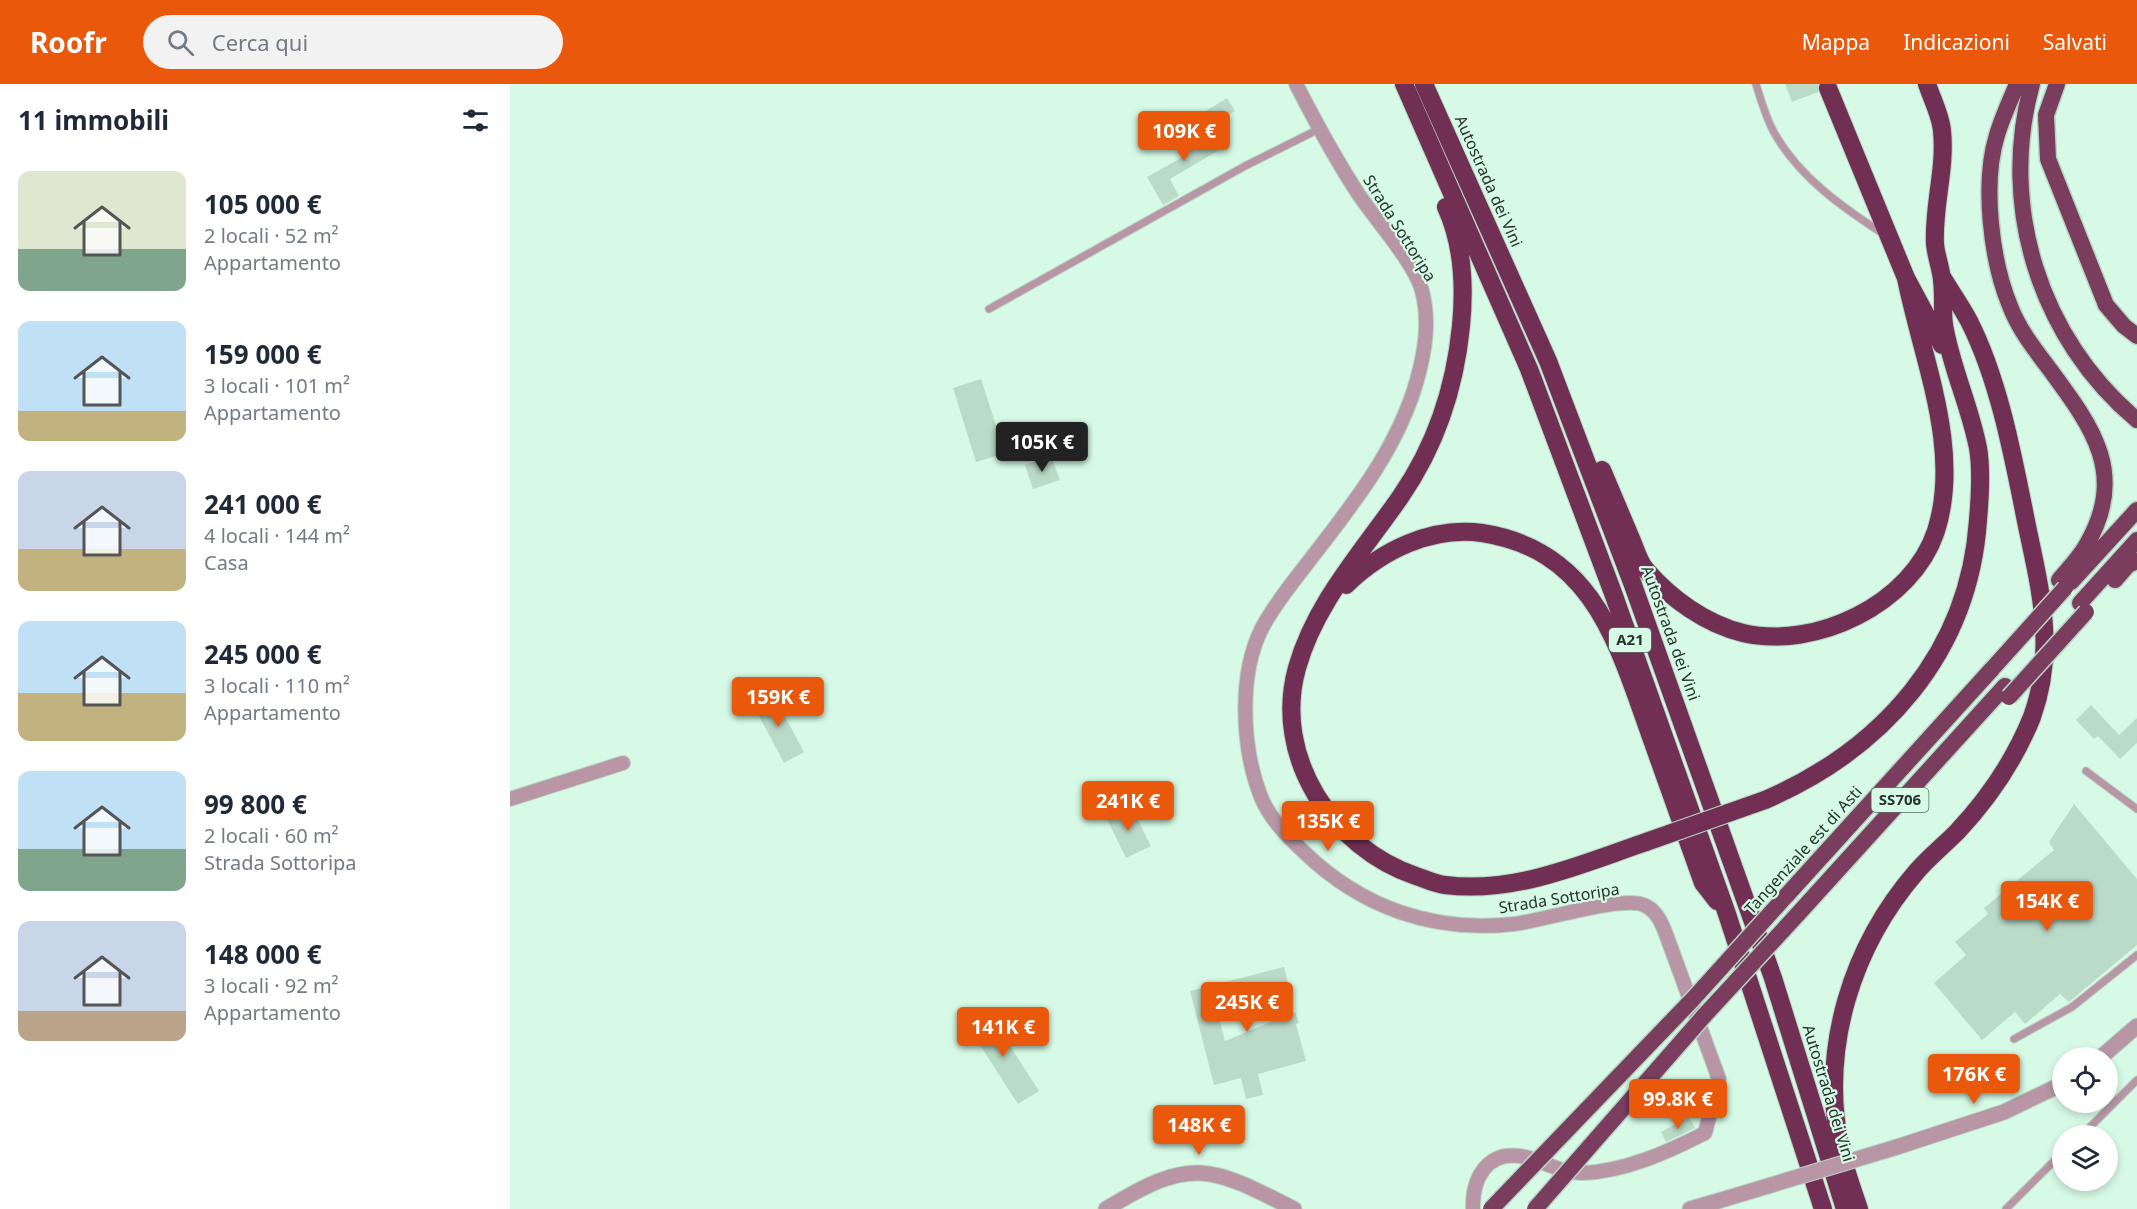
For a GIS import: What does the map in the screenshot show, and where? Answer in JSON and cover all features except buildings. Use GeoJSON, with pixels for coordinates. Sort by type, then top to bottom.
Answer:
{"type":"FeatureCollection","features":[{"type":"Feature","properties":{"kind":"highway"},"geometry":{"type":"LineString","coordinates":[[1393,84],[1452,220],[1462,267],[1463,302],[1459,343],[1451,389],[1435,436],[1403,493],[1321,609],[1307,637],[1296,671],[1291,714],[1297,752],[1310,787],[1326,811],[1365,850],[1400,870],[1444,885],[1526,882],[1765,800],[1805,783],[1824,771],[1882,726],[1916,690],[1944,641],[1964,595],[1977,542],[1979,500],[1978,449],[1944,325],[1942,277],[1935,245],[1943,159],[1942,128],[1927,84]]}},
{"type":"Feature","properties":{"kind":"highway","name":"A21"},"geometry":{"type":"LineString","coordinates":[[1404,84],[1529,369],[1613,593],[1727,914],[1823,1209]]}},
{"type":"Feature","properties":{"kind":"highway","name":"Autostrada dei Vini"},"geometry":{"type":"LineString","coordinates":[[1424,84],[1548,361],[1633,585],[1773,978],[1845,1209]]}},
{"type":"Feature","properties":{"kind":"highway"},"geometry":{"type":"LineString","coordinates":[[2017,84],[1996,136],[1990,183],[1992,225],[2000,272],[2010,306],[2029,342],[2082,412],[2096,438],[2105,467],[2105,493],[2098,520],[2087,546],[2062,584]]}},
{"type":"Feature","properties":{"kind":"highway"},"geometry":{"type":"LineString","coordinates":[[2031,84],[2024,112],[2019,155],[2021,197],[2032,255],[2061,331],[2086,368],[2115,402],[2137,420]]}},
{"type":"Feature","properties":{"kind":"highway"},"geometry":{"type":"LineString","coordinates":[[2057,84],[2046,115],[2048,159],[2106,305],[2124,326],[2137,336]]}},
{"type":"Feature","properties":{"kind":"highway"},"geometry":{"type":"LineString","coordinates":[[1828,88],[1906,278],[1933,327],[1961,387]]}},
{"type":"Feature","properties":{"kind":"highway"},"geometry":{"type":"LineString","coordinates":[[1859,1209],[1840,1147],[1834,1107],[1833,1065],[1840,1024],[1852,979],[1870,939],[1894,898],[1984,800],[2011,760],[2032,717],[2043,674],[2044,628],[2039,582],[2014,459],[1990,377],[1969,322],[1942,277]]}},
{"type":"Feature","properties":{"kind":"highway"},"geometry":{"type":"LineString","coordinates":[[1548,361],[1600,464],[1644,568],[1682,604],[1714,622],[1744,633],[1781,637],[1829,628],[1863,614],[1895,591],[1918,563],[1935,532],[1945,486],[1944,445],[1906,278]]}},
{"type":"Feature","properties":{"kind":"highway","name":"Tangenziale est di Asti"},"geometry":{"type":"LineString","coordinates":[[1491,1209],[1693,999],[1915,751],[1989,664],[2062,584],[2137,510]]}},
{"type":"Feature","properties":{"kind":"highway"},"geometry":{"type":"LineString","coordinates":[[1321,609],[1357,574],[1394,549],[1428,536],[1466,531],[1503,537],[1542,552],[1567,572],[1593,601],[1617,641],[1703,883],[1727,914]]}},
{"type":"Feature","properties":{"kind":"highway","name":"SS706"},"geometry":{"type":"LineString","coordinates":[[1535,1209],[1703,1017],[1929,767],[2007,692],[2083,608],[2137,540]]}},
{"type":"Feature","properties":{"kind":"highway"},"geometry":{"type":"LineString","coordinates":[[2083,608],[2134,562]]}},
{"type":"Feature","properties":{"kind":"street","name":"Strada Sottoripa"},"geometry":{"type":"LineString","coordinates":[[1296,84],[1358,193],[1422,288],[1426,336],[1412,396],[1396,436],[1365,487],[1275,604],[1260,631],[1251,660],[1246,705],[1247,744],[1262,800],[1282,831],[1314,862],[1371,902],[1409,916],[1439,922],[1484,926],[1516,924],[1621,903],[1645,905],[1659,918],[1719,1079],[1705,1133],[1662,1155],[1583,1173],[1566,1172],[1520,1156],[1503,1157],[1483,1168],[1477,1178],[1472,1193],[1473,1209]]}},
{"type":"Feature","properties":{"kind":"street"},"geometry":{"type":"LineString","coordinates":[[510,800],[624,763]]}},
{"type":"Feature","properties":{"kind":"street"},"geometry":{"type":"LineString","coordinates":[[2113,1047],[2137,1026]]}},
{"type":"Feature","properties":{"kind":"street"},"geometry":{"type":"LineString","coordinates":[[1690,1209],[1897,1147],[2004,1112],[2052,1089]]}},
{"type":"Feature","properties":{"kind":"street"},"geometry":{"type":"LineString","coordinates":[[1106,1209],[1158,1181],[1192,1172],[1211,1172],[1253,1188],[1294,1209]]}},
{"type":"Feature","properties":{"kind":"lane"},"geometry":{"type":"LineString","coordinates":[[1756,84],[1775,135],[1798,168],[1832,198],[1890,238]]}},
{"type":"Feature","properties":{"kind":"lane"},"geometry":{"type":"LineString","coordinates":[[989,309],[1245,166],[1321,128]]}},
{"type":"Feature","properties":{"kind":"lane"},"geometry":{"type":"LineString","coordinates":[[2086,771],[2137,809]]}},
{"type":"Feature","properties":{"kind":"lane"},"geometry":{"type":"LineString","coordinates":[[2014,1039],[2072,1007],[2137,955]]}},
{"type":"Feature","properties":{"kind":"lane"},"geometry":{"type":"LineString","coordinates":[[2091,1125],[2137,1080]]}},
{"type":"Feature","properties":{"kind":"lane"},"geometry":{"type":"LineString","coordinates":[[2006,1209],[2052,1163]]}}]}
